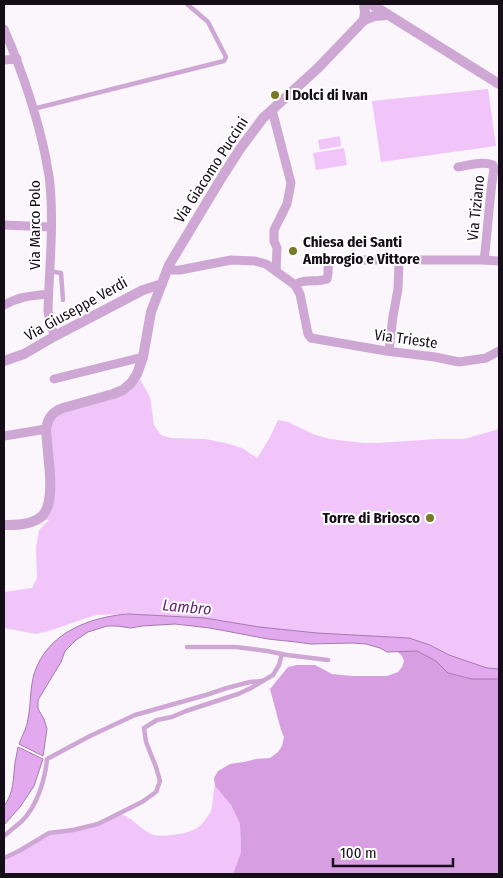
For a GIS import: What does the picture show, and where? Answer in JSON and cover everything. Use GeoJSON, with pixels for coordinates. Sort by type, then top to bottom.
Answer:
{"type":"FeatureCollection","features":[{"type":"Feature","properties":{"kind":"street"},"geometry":{"type":"LineString","coordinates":[[364,4],[364,20],[388,14]]}},
{"type":"Feature","properties":{"kind":"street"},"geometry":{"type":"LineString","coordinates":[[371,4],[499,84]]}},
{"type":"Feature","properties":{"kind":"street","name":"Via Giacomo Puccini"},"geometry":{"type":"LineString","coordinates":[[46,429],[50,416],[55,411],[113,394],[127,387],[137,374],[151,312],[168,268],[214,189],[263,118],[318,68],[364,20]]}},
{"type":"Feature","properties":{"kind":"street","name":"Via Marco Polo"},"geometry":{"type":"LineString","coordinates":[[4,29],[17,59],[42,139],[50,184],[51,227],[48,311],[50,324],[55,336]]}},
{"type":"Feature","properties":{"kind":"street"},"geometry":{"type":"LineString","coordinates":[[4,60],[17,59]]}},
{"type":"Feature","properties":{"kind":"street"},"geometry":{"type":"LineString","coordinates":[[272,110],[291,183],[287,204],[274,230],[274,241],[277,248],[276,271]]}},
{"type":"Feature","properties":{"kind":"street","name":"Via Tiziano"},"geometry":{"type":"LineString","coordinates":[[458,167],[489,163],[493,165],[484,260]]}},
{"type":"Feature","properties":{"kind":"street"},"geometry":{"type":"LineString","coordinates":[[4,225],[51,227]]}},
{"type":"Feature","properties":{"kind":"street"},"geometry":{"type":"LineString","coordinates":[[143,290],[168,268],[180,270],[220,262],[244,260],[266,264],[293,283],[326,280],[328,277],[328,265],[332,260],[499,261]]}},
{"type":"Feature","properties":{"kind":"street"},"geometry":{"type":"LineString","coordinates":[[389,351],[398,289],[399,261]]}},
{"type":"Feature","properties":{"kind":"street","name":"Via Trieste"},"geometry":{"type":"LineString","coordinates":[[293,283],[300,294],[304,320],[311,338],[459,362],[486,358],[499,351]]}},
{"type":"Feature","properties":{"kind":"street","name":"Via Giuseppe Verdi"},"geometry":{"type":"LineString","coordinates":[[4,362],[24,354],[143,290],[162,284]]}},
{"type":"Feature","properties":{"kind":"street"},"geometry":{"type":"LineString","coordinates":[[4,304],[24,296],[48,294]]}},
{"type":"Feature","properties":{"kind":"street"},"geometry":{"type":"LineString","coordinates":[[54,379],[142,358]]}},
{"type":"Feature","properties":{"kind":"street"},"geometry":{"type":"LineString","coordinates":[[4,436],[46,429],[50,486],[50,501],[42,516],[28,524],[4,525]]}},
{"type":"Feature","properties":{"kind":"lane"},"geometry":{"type":"LineString","coordinates":[[33,109],[224,61],[226,58],[208,22],[187,4]]}},
{"type":"Feature","properties":{"kind":"lane"},"geometry":{"type":"LineString","coordinates":[[49,271],[61,273],[63,300]]}},
{"type":"Feature","properties":{"kind":"lane"},"geometry":{"type":"LineString","coordinates":[[187,648],[236,647],[328,660]]}},
{"type":"Feature","properties":{"kind":"lane"},"geometry":{"type":"LineString","coordinates":[[4,858],[49,833],[98,824],[142,802],[156,792],[160,781],[146,742],[144,728],[157,720],[172,717],[238,694],[263,681],[273,675],[279,665],[282,654]]}},
{"type":"Feature","properties":{"kind":"lane"},"geometry":{"type":"LineString","coordinates":[[4,836],[23,820],[35,802],[46,771],[47,759],[135,715],[227,688],[263,681]]}},
{"type":"Feature","properties":{"kind":"shaded area"},"geometry":{"type":"Polygon","coordinates":[[[488,89],[496,146],[381,162],[372,101],[488,89]]]}},
{"type":"Feature","properties":{"kind":"shaded area"},"geometry":{"type":"Polygon","coordinates":[[[340,136],[341,146],[320,150],[318,140],[340,136]]]}},
{"type":"Feature","properties":{"kind":"shaded area"},"geometry":{"type":"Polygon","coordinates":[[[344,148],[347,165],[316,170],[313,153],[344,148]]]}},
{"type":"Feature","properties":{"kind":"shaded area"},"geometry":{"type":"Polygon","coordinates":[[[137,374],[150,397],[154,425],[161,435],[170,438],[205,439],[226,443],[242,448],[257,458],[278,420],[288,422],[313,434],[330,439],[363,443],[464,439],[499,429],[499,669],[487,668],[449,655],[430,645],[409,638],[317,633],[259,627],[205,618],[128,614],[95,615],[36,634],[4,628],[4,592],[32,588],[37,578],[36,548],[39,530],[49,520],[35,521],[47,509],[50,416],[113,394],[137,374]]]}},
{"type":"Feature","properties":{"kind":"shaded area"},"geometry":{"type":"Polygon","coordinates":[[[128,614],[205,618],[259,627],[317,633],[409,638],[430,645],[449,655],[487,668],[499,669],[499,679],[472,679],[448,673],[436,661],[417,651],[387,652],[366,644],[311,644],[175,624],[131,628],[107,626],[88,632],[65,651],[61,662],[38,700],[38,709],[47,729],[43,756],[19,744],[26,729],[34,674],[40,660],[49,648],[59,638],[85,623],[128,614]]]}},
{"type":"Feature","properties":{"kind":"shaded area"},"geometry":{"type":"Polygon","coordinates":[[[417,651],[436,661],[448,673],[472,679],[499,679],[499,874],[233,874],[241,852],[240,824],[231,805],[215,786],[214,778],[218,771],[230,764],[270,758],[282,746],[284,737],[270,689],[288,667],[297,665],[315,665],[332,674],[387,676],[398,672],[402,667],[404,661],[398,652],[417,651]]]}},
{"type":"Feature","properties":{"kind":"shaded area"},"geometry":{"type":"Polygon","coordinates":[[[18,747],[43,759],[34,786],[20,807],[4,825],[4,806],[11,791],[18,747]]]}},
{"type":"Feature","properties":{"kind":"shaded area"},"geometry":{"type":"Polygon","coordinates":[[[215,786],[231,805],[240,824],[241,852],[233,874],[4,874],[4,858],[49,833],[98,824],[118,813],[127,817],[147,832],[155,835],[174,835],[193,830],[210,813],[215,786]]]}},
{"type":"Feature","properties":{"kind":"place","name":"I Dolci di Ivan"},"geometry":{"type":"Point","coordinates":[275,95]}},
{"type":"Feature","properties":{"kind":"place","name":"Chiesa dei Santi Ambrogio e Vittore"},"geometry":{"type":"Point","coordinates":[293,251]}},
{"type":"Feature","properties":{"kind":"place","name":"Torre di Briosco"},"geometry":{"type":"Point","coordinates":[430,518]}},
{"type":"Feature","properties":{"kind":"water label","name":"Lambro"},"geometry":{"type":"Point","coordinates":[187,607]}}]}
